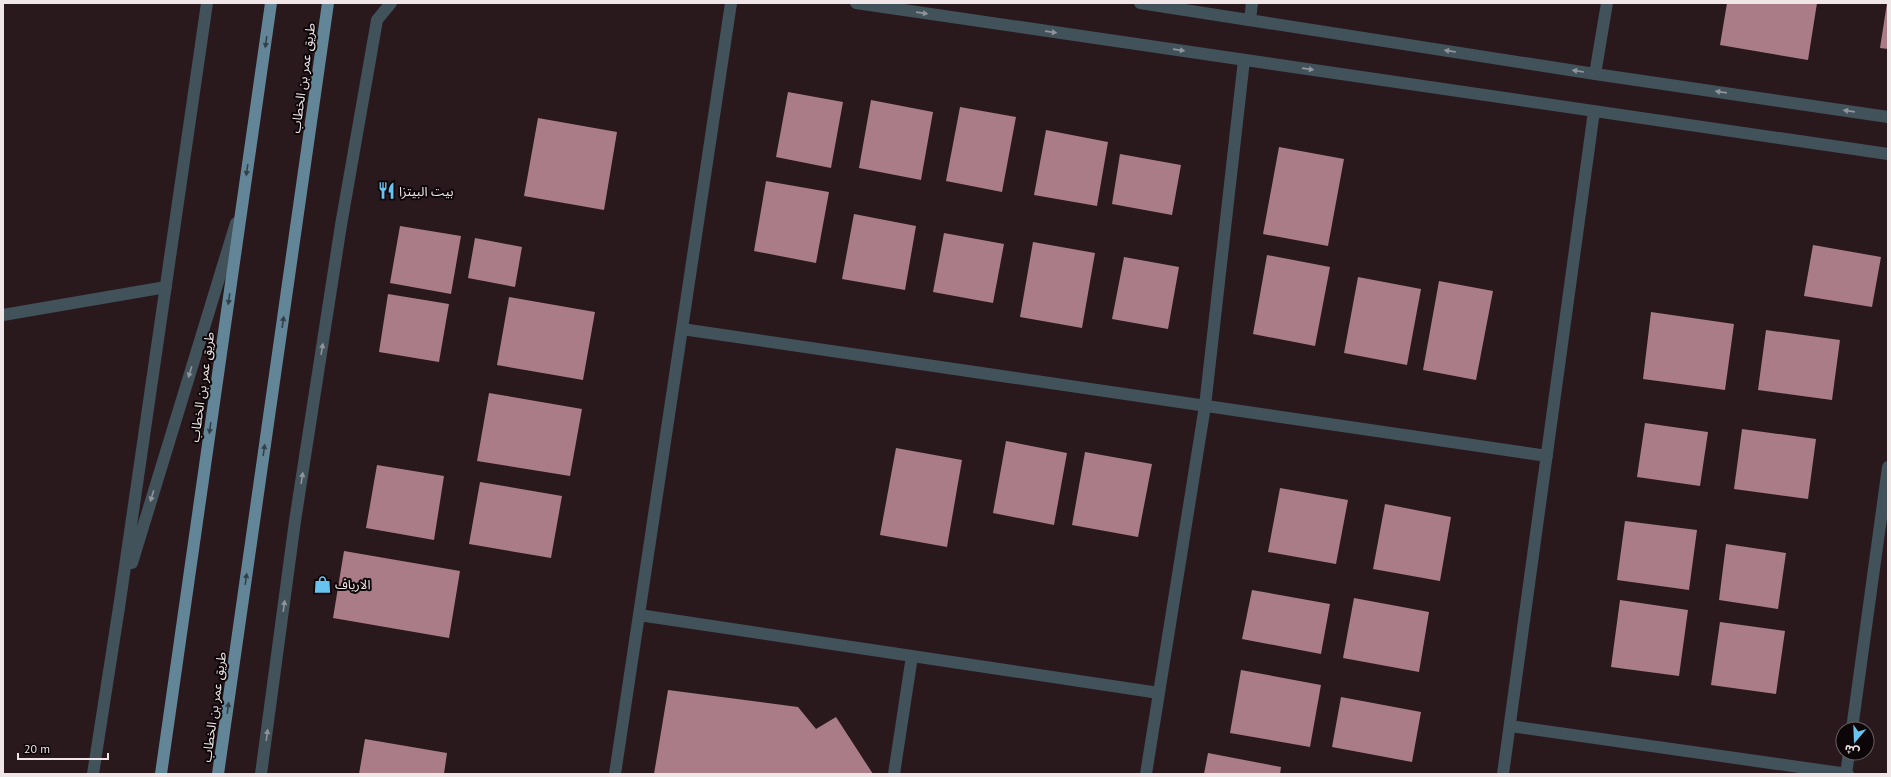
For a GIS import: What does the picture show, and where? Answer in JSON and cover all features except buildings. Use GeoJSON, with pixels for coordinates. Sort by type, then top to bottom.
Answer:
{"type":"FeatureCollection","features":[{"type":"Feature","properties":{"kind":"main road","name":"طريق عمر بن الخطاب"},"geometry":{"type":"LineString","coordinates":[[161,774],[271,3]]}},
{"type":"Feature","properties":{"kind":"main road","name":"طريق عمر بن الخطاب"},"geometry":{"type":"LineString","coordinates":[[218,774],[328,3]]}},
{"type":"Feature","properties":{"kind":"street"},"geometry":{"type":"LineString","coordinates":[[93,774],[120,601],[207,3]]}},
{"type":"Feature","properties":{"kind":"street"},"geometry":{"type":"LineString","coordinates":[[261,774],[295,521],[341,225],[377,20],[391,3]]}},
{"type":"Feature","properties":{"kind":"street"},"geometry":{"type":"LineString","coordinates":[[615,774],[731,3]]}},
{"type":"Feature","properties":{"kind":"street"},"geometry":{"type":"LineString","coordinates":[[856,3],[1888,154]]}},
{"type":"Feature","properties":{"kind":"street"},"geometry":{"type":"LineString","coordinates":[[1140,3],[1595,74],[1888,116]]}},
{"type":"Feature","properties":{"kind":"street"},"geometry":{"type":"LineString","coordinates":[[1250,20],[1252,3]]}},
{"type":"Feature","properties":{"kind":"street"},"geometry":{"type":"LineString","coordinates":[[1595,74],[1607,3]]}},
{"type":"Feature","properties":{"kind":"street"},"geometry":{"type":"LineString","coordinates":[[1146,774],[1205,406],[1244,60]]}},
{"type":"Feature","properties":{"kind":"street"},"geometry":{"type":"LineString","coordinates":[[1503,774],[1594,111]]}},
{"type":"Feature","properties":{"kind":"street"},"geometry":{"type":"LineString","coordinates":[[120,601],[243,201]]}},
{"type":"Feature","properties":{"kind":"street"},"geometry":{"type":"LineString","coordinates":[[3,315],[166,288]]}},
{"type":"Feature","properties":{"kind":"street"},"geometry":{"type":"LineString","coordinates":[[682,330],[1546,456]]}},
{"type":"Feature","properties":{"kind":"street"},"geometry":{"type":"LineString","coordinates":[[1853,721],[1888,467]]}},
{"type":"Feature","properties":{"kind":"street"},"geometry":{"type":"LineString","coordinates":[[639,615],[1159,693]]}},
{"type":"Feature","properties":{"kind":"street"},"geometry":{"type":"LineString","coordinates":[[894,774],[912,656]]}},
{"type":"Feature","properties":{"kind":"street"},"geometry":{"type":"LineString","coordinates":[[1510,726],[1847,774],[1848,761]]}},
{"type":"Feature","properties":{"kind":"place","name":"بيت البيتزا"},"geometry":{"type":"Point","coordinates":[386,191]}},
{"type":"Feature","properties":{"kind":"place","name":"الارياف"},"geometry":{"type":"Point","coordinates":[322,584]}}]}
